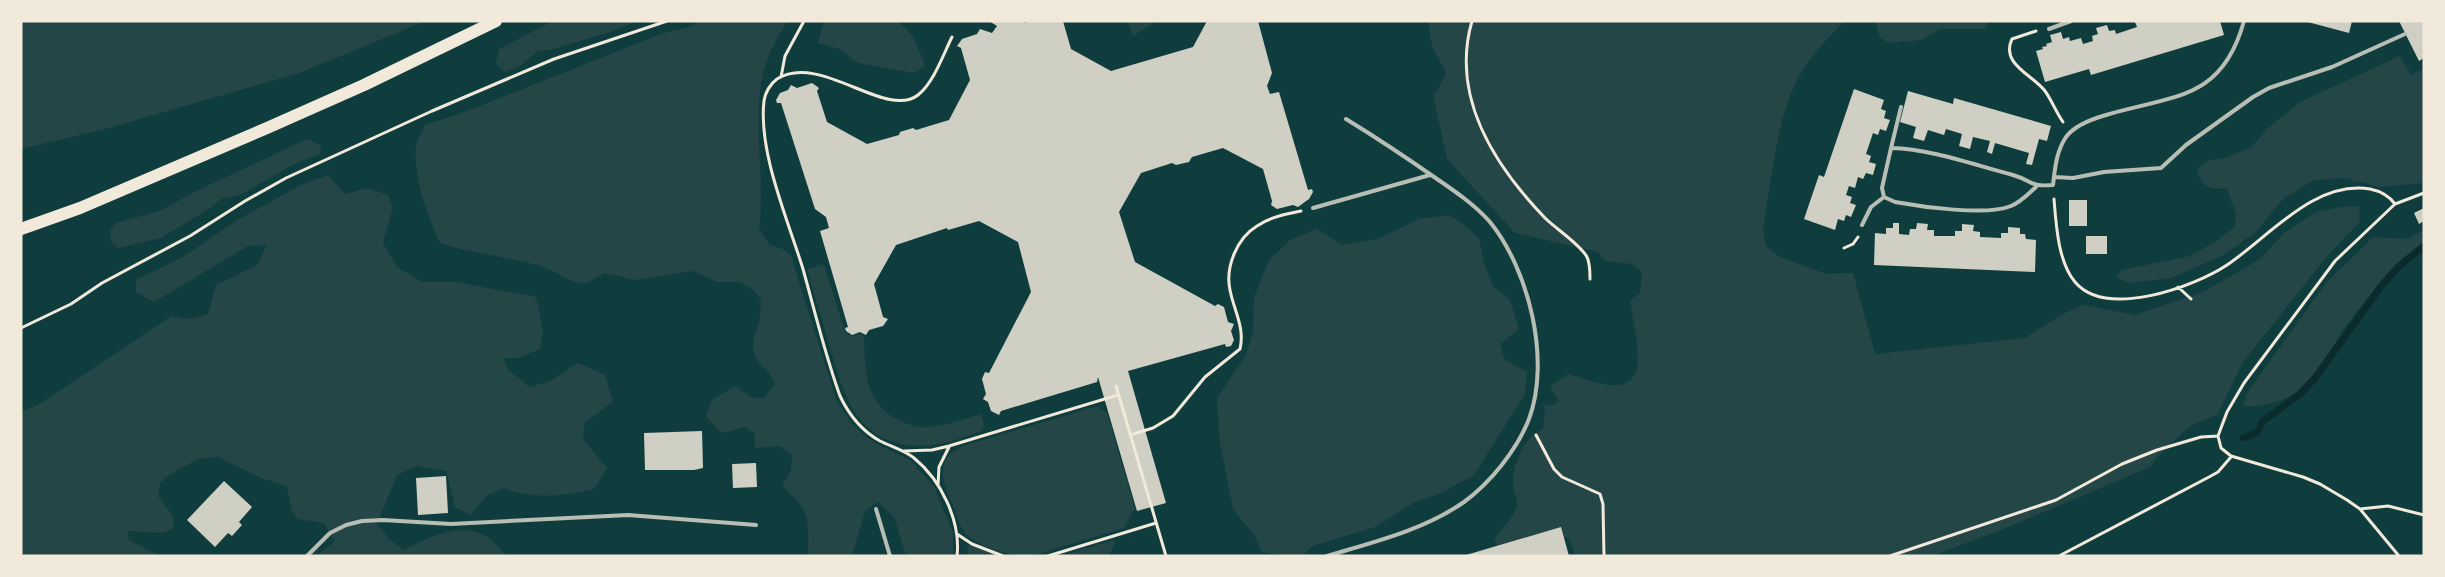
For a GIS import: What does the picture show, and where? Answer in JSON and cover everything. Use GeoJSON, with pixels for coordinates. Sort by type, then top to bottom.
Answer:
{"type":"FeatureCollection","features":[{"type":"Feature","properties":{"kind":"main road"},"geometry":{"type":"LineString","coordinates":[[22,230],[80,208],[267,128],[496,21]]}},
{"type":"Feature","properties":{"kind":"lane"},"geometry":{"type":"LineString","coordinates":[[2049,30],[2071,21]]}},
{"type":"Feature","properties":{"kind":"lane"},"geometry":{"type":"LineString","coordinates":[[1891,148],[1919,151],[2016,176],[2036,187],[2053,185],[2059,151],[2070,132],[2094,119],[2166,100],[2199,88],[2224,66],[2237,46],[2244,21]]}},
{"type":"Feature","properties":{"kind":"lane"},"geometry":{"type":"LineString","coordinates":[[2054,177],[2073,178],[2104,172],[2161,168],[2186,146],[2252,97],[2269,88],[2332,67],[2405,34]]}},
{"type":"Feature","properties":{"kind":"lane"},"geometry":{"type":"LineString","coordinates":[[1884,197],[1882,188],[1901,107]]}},
{"type":"Feature","properties":{"kind":"lane"},"geometry":{"type":"LineString","coordinates":[[1327,556],[1412,529],[1444,515],[1483,486],[1512,448],[1528,420],[1536,377],[1537,350],[1532,319],[1516,266],[1505,242],[1468,201],[1346,119]]}},
{"type":"Feature","properties":{"kind":"lane"},"geometry":{"type":"LineString","coordinates":[[1313,208],[1430,175]]}},
{"type":"Feature","properties":{"kind":"lane"},"geometry":{"type":"LineString","coordinates":[[1884,197],[1894,202],[1911,205],[1978,210],[2002,209],[2020,202],[2036,187]]}},
{"type":"Feature","properties":{"kind":"lane"},"geometry":{"type":"LineString","coordinates":[[1862,225],[1871,207],[1884,197]]}},
{"type":"Feature","properties":{"kind":"lane"},"geometry":{"type":"LineString","coordinates":[[876,509],[890,556]]}},
{"type":"Feature","properties":{"kind":"lane"},"geometry":{"type":"LineString","coordinates":[[307,556],[330,532],[362,521],[383,520],[451,524],[628,515],[756,525]]}},
{"type":"Feature","properties":{"kind":"path"},"geometry":{"type":"LineString","coordinates":[[21,328],[71,304],[102,282],[190,236],[245,201],[286,178],[432,111],[554,59],[667,21]]}},
{"type":"Feature","properties":{"kind":"path"},"geometry":{"type":"LineString","coordinates":[[781,78],[785,56],[804,21]]}},
{"type":"Feature","properties":{"kind":"path"},"geometry":{"type":"LineString","coordinates":[[1472,21],[1465,49],[1465,74],[1478,121],[1500,165],[1528,200],[1587,256],[1590,279]]}},
{"type":"Feature","properties":{"kind":"path"},"geometry":{"type":"LineString","coordinates":[[2021,36],[2012,39],[2009,44],[2009,52],[2013,61],[2045,90],[2053,109],[2070,132]]}},
{"type":"Feature","properties":{"kind":"path"},"geometry":{"type":"LineString","coordinates":[[952,37],[924,89],[917,95],[903,101],[890,100],[816,75],[801,74],[781,78],[771,85],[765,96],[764,118],[767,150],[835,382],[846,409],[856,422],[879,440],[903,451],[921,464],[938,485],[954,521],[957,534],[957,556]]}},
{"type":"Feature","properties":{"kind":"path"},"geometry":{"type":"LineString","coordinates":[[2053,185],[2054,209],[2064,260],[2071,276],[2081,288],[2096,296],[2116,299],[2142,297],[2178,287],[2226,265],[2281,221],[2328,194],[2349,188],[2359,188],[2386,195],[2396,204]]}},
{"type":"Feature","properties":{"kind":"path"},"geometry":{"type":"LineString","coordinates":[[2399,556],[2360,509],[2320,484],[2276,468],[2231,456],[2221,448],[2218,436],[2227,412],[2244,383],[2335,260],[2396,204],[2424,193]]}},
{"type":"Feature","properties":{"kind":"path"},"geometry":{"type":"LineString","coordinates":[[1130,435],[1153,428],[1173,416],[1205,377],[1240,349],[1241,325],[1229,289],[1229,272],[1235,251],[1246,235],[1256,226],[1278,216],[1313,208]]}},
{"type":"Feature","properties":{"kind":"path"},"geometry":{"type":"LineString","coordinates":[[2178,287],[2191,298]]}},
{"type":"Feature","properties":{"kind":"path"},"geometry":{"type":"LineString","coordinates":[[1116,386],[1166,556]]}},
{"type":"Feature","properties":{"kind":"path"},"geometry":{"type":"LineString","coordinates":[[903,451],[932,450],[949,446],[1118,395]]}},
{"type":"Feature","properties":{"kind":"path"},"geometry":{"type":"LineString","coordinates":[[1528,420],[1554,469],[1562,477],[1596,491],[1602,498],[1604,556]]}},
{"type":"Feature","properties":{"kind":"path"},"geometry":{"type":"LineString","coordinates":[[1890,556],[2056,500],[2122,464],[2157,450],[2195,438],[2218,436]]}},
{"type":"Feature","properties":{"kind":"path"},"geometry":{"type":"LineString","coordinates":[[938,485],[939,468],[949,446]]}},
{"type":"Feature","properties":{"kind":"path"},"geometry":{"type":"LineString","coordinates":[[2059,556],[2210,477],[2218,472],[2231,456]]}},
{"type":"Feature","properties":{"kind":"path"},"geometry":{"type":"LineString","coordinates":[[2360,509],[2372,506],[2388,506],[2424,515]]}},
{"type":"Feature","properties":{"kind":"path"},"geometry":{"type":"LineString","coordinates":[[1048,556],[1156,523]]}},
{"type":"Feature","properties":{"kind":"path"},"geometry":{"type":"LineString","coordinates":[[957,534],[972,544],[1003,556]]}},
{"type":"Feature","properties":{"kind":"shaded area"},"geometry":{"type":"Polygon","coordinates":[[[21,21],[426,21],[299,73],[105,129],[21,149],[21,21]]]}},
{"type":"Feature","properties":{"kind":"shaded area"},"geometry":{"type":"Polygon","coordinates":[[[553,21],[637,21],[610,32],[549,50],[538,51],[520,66],[505,72],[496,64],[499,49],[553,21]]]}},
{"type":"Feature","properties":{"kind":"shaded area"},"geometry":{"type":"Polygon","coordinates":[[[699,21],[788,21],[771,51],[761,84],[759,120],[761,211],[759,229],[770,245],[783,249],[791,256],[836,399],[852,424],[864,435],[877,444],[910,460],[934,486],[953,533],[953,556],[906,556],[894,517],[878,502],[865,511],[852,556],[808,556],[808,524],[806,517],[799,503],[782,486],[791,470],[792,455],[780,446],[755,448],[755,434],[745,427],[721,433],[706,416],[712,400],[735,386],[751,397],[764,399],[775,384],[757,360],[753,351],[753,341],[760,318],[761,299],[750,287],[739,282],[717,282],[693,271],[635,280],[604,273],[590,281],[580,283],[535,265],[440,243],[426,209],[417,171],[416,147],[425,125],[462,113],[663,33],[689,27],[699,21]]]}},
{"type":"Feature","properties":{"kind":"shaded area"},"geometry":{"type":"Polygon","coordinates":[[[824,21],[898,21],[912,35],[925,65],[915,73],[858,63],[839,49],[818,43],[824,21]]]}},
{"type":"Feature","properties":{"kind":"shaded area"},"geometry":{"type":"Polygon","coordinates":[[[1128,21],[1161,21],[1155,22],[1133,36],[1128,21]]]}},
{"type":"Feature","properties":{"kind":"shaded area"},"geometry":{"type":"Polygon","coordinates":[[[1428,21],[1844,21],[1811,58],[1793,87],[1786,106],[1776,148],[1763,230],[1766,246],[1780,257],[1826,274],[1853,273],[1875,354],[2025,338],[2061,315],[2083,305],[2135,315],[2205,291],[2260,259],[2284,233],[2316,212],[2340,207],[2359,206],[2360,222],[2328,255],[2243,362],[2217,415],[2190,426],[2156,458],[2150,467],[2001,530],[1932,556],[1575,556],[1570,539],[1558,535],[1499,550],[1494,539],[1516,509],[1517,501],[1513,477],[1520,452],[1530,438],[1543,429],[1545,405],[1553,405],[1559,401],[1550,386],[1569,374],[1596,383],[1616,385],[1628,382],[1635,374],[1638,361],[1637,344],[1630,301],[1640,293],[1642,272],[1632,264],[1606,261],[1598,252],[1515,233],[1447,159],[1433,95],[1444,78],[1445,73],[1432,45],[1428,21]]]}},
{"type":"Feature","properties":{"kind":"shaded area"},"geometry":{"type":"Polygon","coordinates":[[[1875,21],[1989,21],[1985,29],[1939,29],[1921,40],[1888,43],[1880,37],[1875,21]]]}},
{"type":"Feature","properties":{"kind":"shaded area"},"geometry":{"type":"Polygon","coordinates":[[[2400,56],[2411,75],[2424,69],[2424,183],[2380,187],[2344,178],[2314,180],[2284,198],[2256,232],[2222,256],[2171,278],[2128,283],[2117,277],[2121,270],[2190,256],[2215,242],[2235,226],[2236,214],[2227,189],[2211,188],[2204,184],[2197,169],[2208,161],[2225,158],[2252,147],[2267,129],[2300,102],[2400,56]]]}},
{"type":"Feature","properties":{"kind":"shaded area"},"geometry":{"type":"Polygon","coordinates":[[[307,139],[321,146],[320,154],[298,162],[240,195],[223,198],[161,238],[118,248],[111,242],[110,231],[116,223],[162,210],[190,194],[307,139]]]}},
{"type":"Feature","properties":{"kind":"shaded area"},"geometry":{"type":"Polygon","coordinates":[[[328,175],[345,194],[367,188],[388,195],[393,207],[383,243],[397,267],[422,282],[456,282],[536,297],[543,331],[540,349],[518,358],[503,358],[507,369],[529,387],[551,381],[578,363],[605,375],[613,402],[585,422],[583,439],[607,468],[594,489],[548,496],[525,494],[502,488],[486,496],[471,515],[455,507],[446,471],[417,466],[397,475],[377,524],[390,540],[404,550],[442,533],[463,530],[474,531],[487,537],[508,556],[316,556],[335,541],[324,523],[297,519],[292,511],[287,486],[261,478],[218,457],[198,459],[169,475],[160,483],[158,496],[173,517],[173,528],[165,533],[127,531],[129,540],[160,556],[21,556],[21,411],[40,404],[172,316],[190,319],[208,314],[216,285],[257,265],[267,245],[248,246],[154,302],[136,292],[136,280],[183,257],[237,220],[305,183],[328,175]]]}},
{"type":"Feature","properties":{"kind":"shaded area"},"geometry":{"type":"Polygon","coordinates":[[[1449,215],[1462,223],[1479,238],[1484,263],[1493,286],[1510,300],[1519,329],[1500,344],[1504,359],[1527,372],[1525,394],[1474,475],[1439,494],[1415,502],[1375,527],[1312,546],[1303,556],[1281,556],[1261,551],[1254,535],[1233,509],[1220,443],[1217,398],[1246,355],[1253,332],[1254,297],[1269,260],[1290,240],[1317,229],[1342,245],[1378,239],[1419,219],[1449,215]]]}},
{"type":"Feature","properties":{"kind":"shaded area"},"geometry":{"type":"Polygon","coordinates":[[[2424,229],[2424,248],[2378,286],[2358,309],[2341,333],[2315,377],[2304,388],[2288,397],[2269,404],[2243,406],[2247,393],[2326,283],[2373,237],[2408,239],[2424,229]]]}},
{"type":"Feature","properties":{"kind":"shaded area"},"geometry":{"type":"Polygon","coordinates":[[[824,265],[845,332],[852,336],[860,334],[864,336],[868,383],[877,403],[895,418],[915,426],[924,427],[948,424],[981,414],[984,425],[982,431],[946,442],[917,446],[889,441],[874,433],[863,422],[853,409],[840,379],[807,269],[824,265]]]}},
{"type":"Feature","properties":{"kind":"shaded area"},"geometry":{"type":"Polygon","coordinates":[[[1097,406],[1107,413],[1135,508],[1124,528],[1032,556],[998,551],[981,544],[967,535],[962,529],[944,482],[943,466],[953,452],[963,446],[1097,406]]]}},
{"type":"Feature","properties":{"kind":"shaded area"},"geometry":{"type":"Polygon","coordinates":[[[1114,540],[1115,544],[1108,556],[1060,556],[1114,540]]]}},
{"type":"Feature","properties":{"kind":"shaded area"},"geometry":{"type":"Polygon","coordinates":[[[968,545],[998,556],[967,556],[968,545]]]}},
{"type":"Feature","properties":{"kind":"building"},"geometry":{"type":"Polygon","coordinates":[[[989,21],[1022,21],[1026,23],[1027,21],[1063,21],[1071,49],[1111,71],[1193,47],[1207,21],[1258,21],[1272,73],[1267,86],[1270,94],[1279,92],[1308,190],[1312,189],[1313,192],[1309,199],[1298,207],[1293,205],[1277,209],[1271,205],[1272,201],[1263,169],[1223,148],[1192,157],[1189,162],[1176,165],[1172,163],[1141,173],[1119,212],[1135,262],[1215,306],[1218,304],[1224,307],[1228,322],[1234,324],[1231,331],[1234,340],[1231,346],[1226,347],[1225,344],[1128,371],[1166,503],[1137,511],[1098,377],[1097,382],[1001,411],[999,415],[991,411],[988,402],[983,399],[986,394],[982,379],[985,372],[989,373],[1031,292],[1018,242],[979,221],[948,230],[947,228],[896,245],[874,284],[883,317],[888,319],[883,326],[869,330],[866,335],[860,332],[852,335],[846,331],[845,328],[848,327],[820,231],[829,228],[826,217],[815,209],[781,103],[777,103],[776,100],[780,93],[788,90],[791,85],[797,88],[812,83],[819,88],[817,91],[827,122],[867,144],[899,135],[900,132],[913,128],[916,130],[949,120],[970,80],[961,48],[957,46],[962,39],[977,34],[980,29],[992,33],[997,26],[989,21]]]}},
{"type":"Feature","properties":{"kind":"building"},"geometry":{"type":"Polygon","coordinates":[[[2220,21],[2224,35],[2091,75],[2089,69],[2045,82],[2036,51],[2043,49],[2042,47],[2052,42],[2050,35],[2061,32],[2063,39],[2069,37],[2070,41],[2081,38],[2083,44],[2093,41],[2092,36],[2098,34],[2096,28],[2107,25],[2109,31],[2115,30],[2116,34],[2137,27],[2135,22],[2220,21]]]}},
{"type":"Feature","properties":{"kind":"building"},"geometry":{"type":"Polygon","coordinates":[[[2304,21],[2352,21],[2349,33],[2304,21]]]}},
{"type":"Feature","properties":{"kind":"building"},"geometry":{"type":"Polygon","coordinates":[[[2399,21],[2424,21],[2424,58],[2419,61],[2399,21]]]}},
{"type":"Feature","properties":{"kind":"building"},"geometry":{"type":"Polygon","coordinates":[[[1854,89],[1884,100],[1881,109],[1886,111],[1884,118],[1890,120],[1886,131],[1880,129],[1878,135],[1873,133],[1866,154],[1871,156],[1869,162],[1876,164],[1873,175],[1866,173],[1863,179],[1858,177],[1855,188],[1849,186],[1846,195],[1852,197],[1850,203],[1856,205],[1851,217],[1846,215],[1844,221],[1838,219],[1835,230],[1804,219],[1819,175],[1824,177],[1854,89]]]}},
{"type":"Feature","properties":{"kind":"building"},"geometry":{"type":"Polygon","coordinates":[[[1908,91],[1953,104],[1954,98],[2051,126],[2047,141],[2039,139],[2032,165],[2026,164],[2029,153],[1995,143],[1992,154],[1987,152],[1990,141],[1973,137],[1970,149],[1959,146],[1962,134],[1946,129],[1944,135],[1928,130],[1924,141],[1913,138],[1916,127],[1900,122],[1908,91]]]}},
{"type":"Feature","properties":{"kind":"building"},"geometry":{"type":"Polygon","coordinates":[[[2069,200],[2087,200],[2087,226],[2069,226],[2069,200]]]}},
{"type":"Feature","properties":{"kind":"building"},"geometry":{"type":"Polygon","coordinates":[[[2424,208],[2424,221],[2419,224],[2414,213],[2424,208]]]}},
{"type":"Feature","properties":{"kind":"building"},"geometry":{"type":"Polygon","coordinates":[[[1893,223],[1899,223],[1899,234],[1909,235],[1910,229],[1916,229],[1917,223],[1928,224],[1927,230],[1934,230],[1934,236],[1955,236],[1955,231],[1962,231],[1962,224],[1974,225],[1973,231],[1980,232],[1980,237],[2001,238],[2001,233],[2008,233],[2008,227],[2020,228],[2020,234],[2025,234],[2026,239],[2036,240],[2035,272],[1874,265],[1875,233],[1886,234],[1886,228],[1893,228],[1893,223]]]}},
{"type":"Feature","properties":{"kind":"building"},"geometry":{"type":"Polygon","coordinates":[[[2086,236],[2107,236],[2107,254],[2086,254],[2086,236]]]}},
{"type":"Feature","properties":{"kind":"building"},"geometry":{"type":"Polygon","coordinates":[[[702,431],[703,468],[694,470],[645,470],[644,433],[702,431]]]}},
{"type":"Feature","properties":{"kind":"building"},"geometry":{"type":"Polygon","coordinates":[[[756,463],[757,487],[733,488],[732,464],[756,463]]]}},
{"type":"Feature","properties":{"kind":"building"},"geometry":{"type":"Polygon","coordinates":[[[446,476],[448,513],[418,515],[416,478],[446,476]]]}},
{"type":"Feature","properties":{"kind":"building"},"geometry":{"type":"Polygon","coordinates":[[[224,481],[252,507],[239,522],[242,525],[232,536],[228,533],[215,547],[187,520],[224,481]]]}},
{"type":"Feature","properties":{"kind":"building"},"geometry":{"type":"Polygon","coordinates":[[[1561,527],[1569,556],[1466,555],[1561,527]]]}},
{"type":"Feature","properties":{"kind":"waterway"},"geometry":{"type":"LineString","coordinates":[[2243,438],[2258,432],[2262,422],[2300,394],[2315,378],[2382,285],[2398,267],[2424,246]]}}]}
